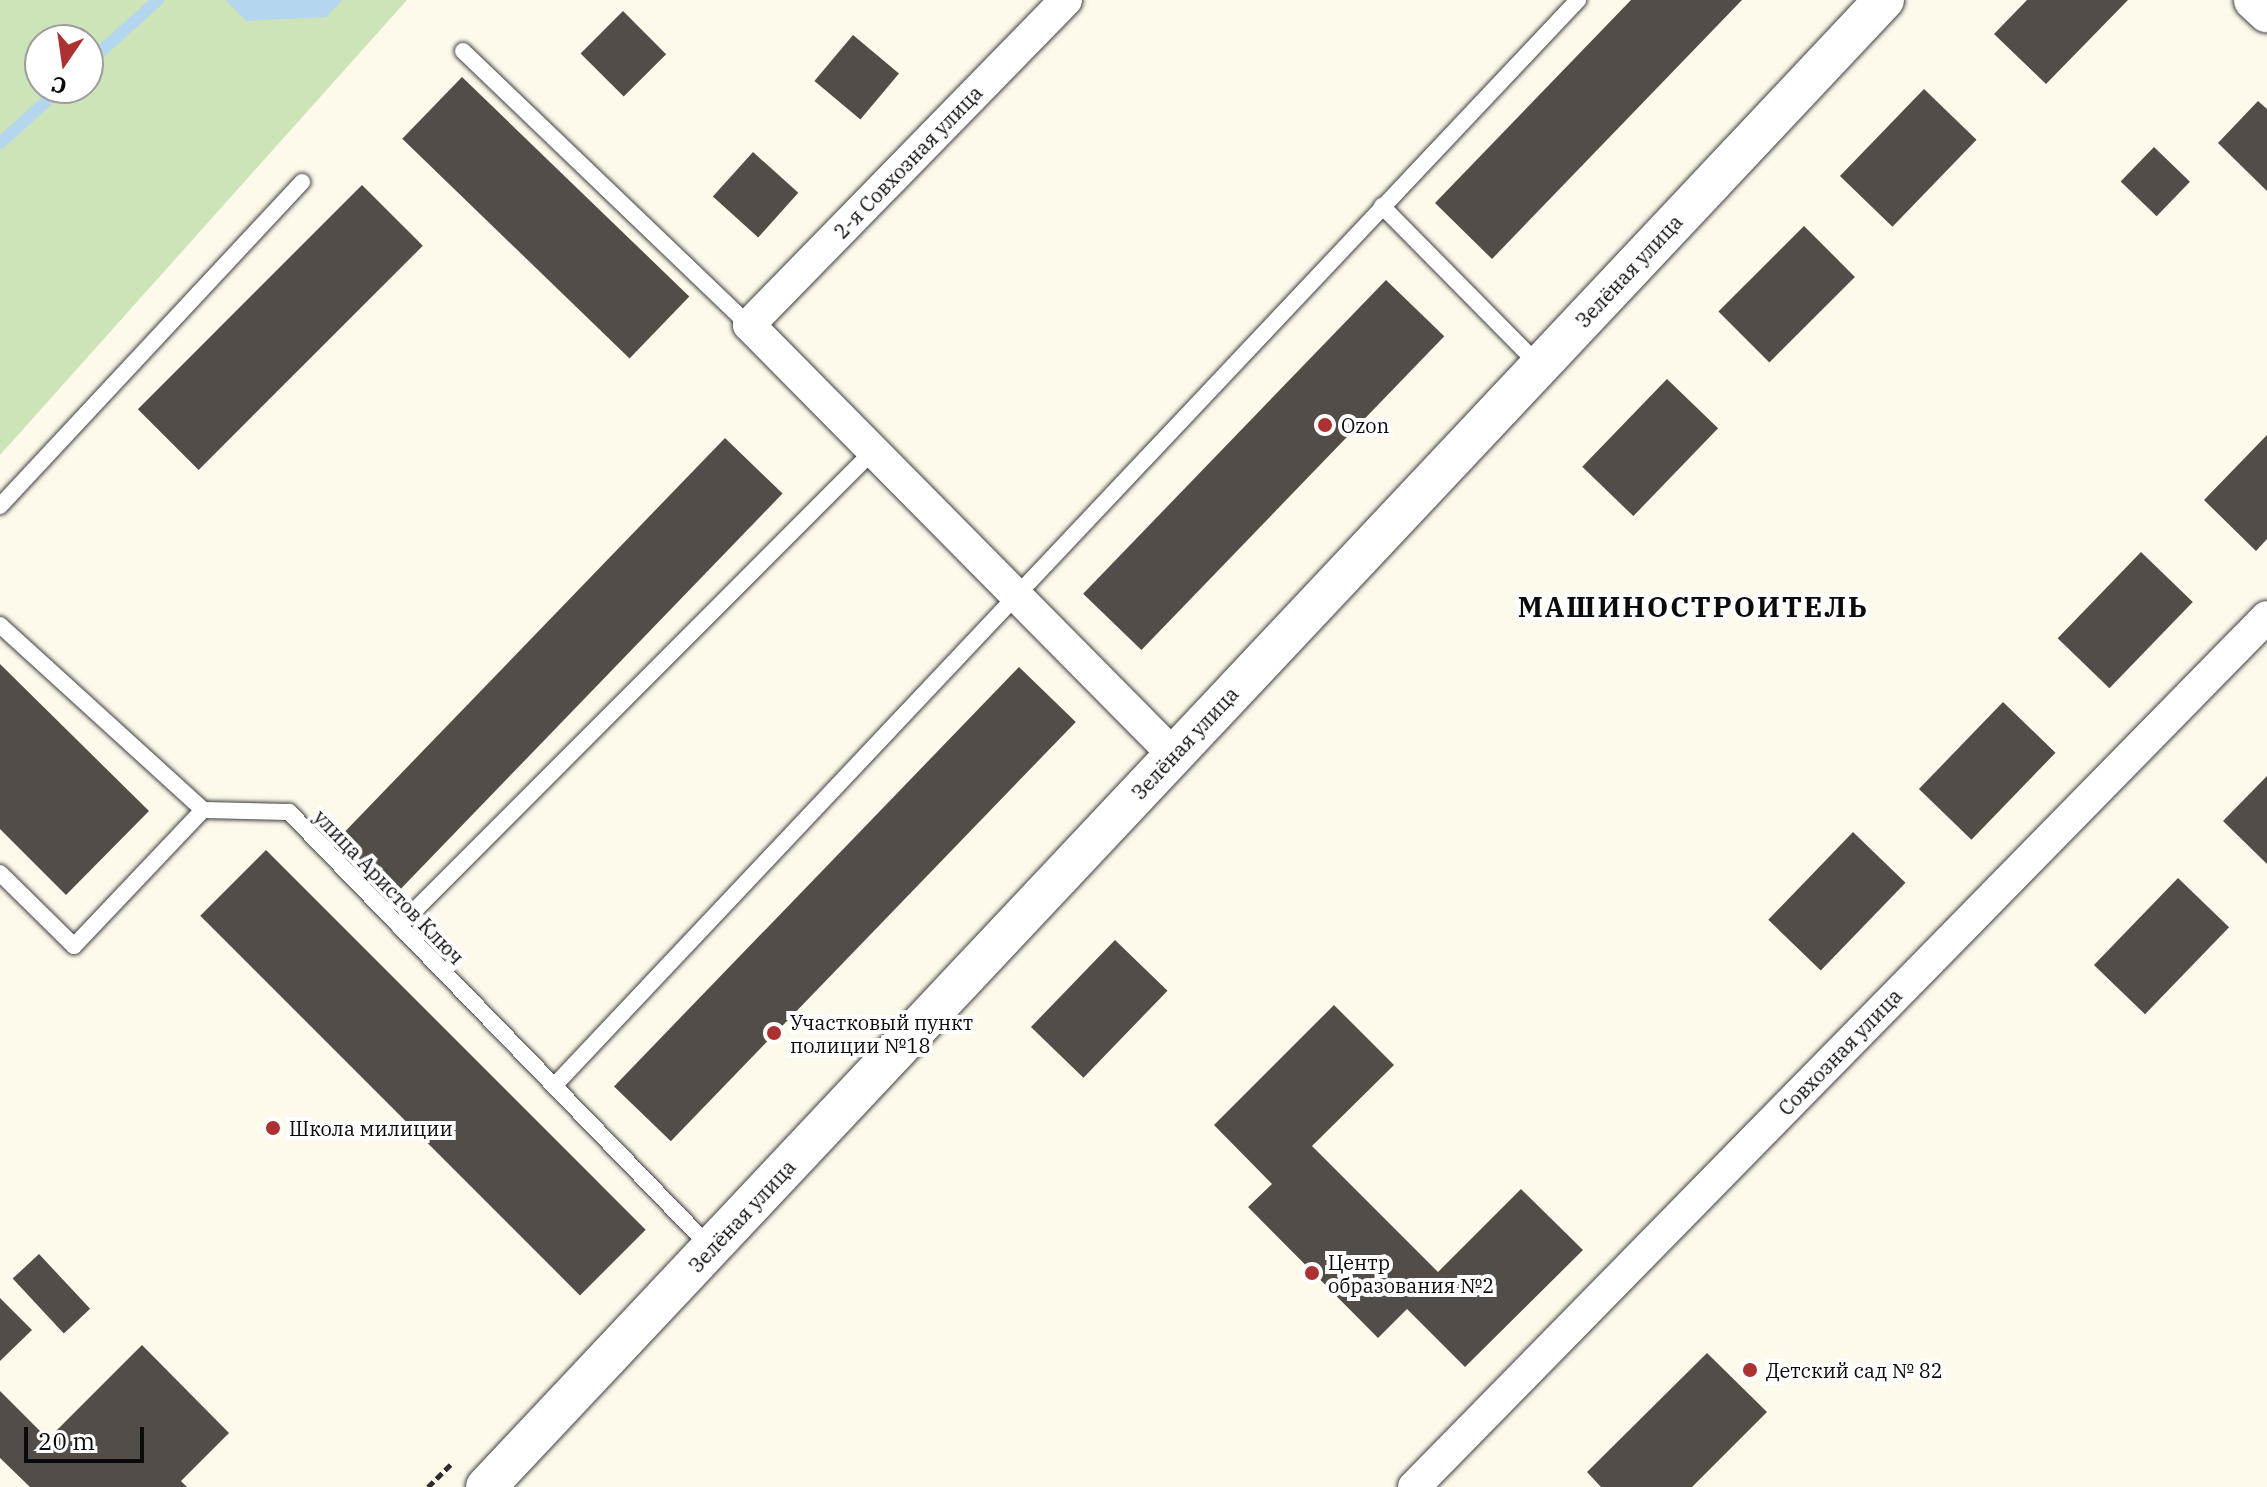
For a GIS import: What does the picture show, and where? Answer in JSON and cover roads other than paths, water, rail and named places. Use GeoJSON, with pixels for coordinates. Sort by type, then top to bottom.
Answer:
{"type":"FeatureCollection","features":[{"type":"Feature","properties":{"kind":"street","name":"2-я Совхозная улица"},"geometry":{"type":"LineString","coordinates":[[749,325],[1066,0]]}},
{"type":"Feature","properties":{"kind":"street","name":"Зелёная улица"},"geometry":{"type":"LineString","coordinates":[[486,1487],[1884,0]]}},
{"type":"Feature","properties":{"kind":"street"},"geometry":{"type":"LineString","coordinates":[[2254,0],[2267,12]]}},
{"type":"Feature","properties":{"kind":"street"},"geometry":{"type":"LineString","coordinates":[[749,325],[1174,755]]}},
{"type":"Feature","properties":{"kind":"street","name":"Совхозная улица"},"geometry":{"type":"LineString","coordinates":[[1414,1487],[2267,617]]}},
{"type":"Feature","properties":{"kind":"lane"},"geometry":{"type":"LineString","coordinates":[[554,1086],[1578,0]]}},
{"type":"Feature","properties":{"kind":"lane"},"geometry":{"type":"LineString","coordinates":[[463,51],[749,325]]}},
{"type":"Feature","properties":{"kind":"lane"},"geometry":{"type":"LineString","coordinates":[[0,506],[302,182]]}},
{"type":"Feature","properties":{"kind":"lane"},"geometry":{"type":"LineString","coordinates":[[1382,206],[1541,366]]}},
{"type":"Feature","properties":{"kind":"lane"},"geometry":{"type":"LineString","coordinates":[[399,926],[873,451]]}},
{"type":"Feature","properties":{"kind":"lane"},"geometry":{"type":"LineString","coordinates":[[0,625],[203,810],[74,946],[0,873]]}},
{"type":"Feature","properties":{"kind":"lane","name":"улица Аристов Ключ"},"geometry":{"type":"LineString","coordinates":[[203,810],[289,812],[711,1248]]}},
{"type":"Feature","properties":{"kind":"water"},"geometry":{"type":"Polygon","coordinates":[[[226,0],[342,0],[326,17],[246,21],[226,0]]]}},
{"type":"Feature","properties":{"kind":"waterway"},"geometry":{"type":"LineString","coordinates":[[104,49],[158,0]]}},
{"type":"Feature","properties":{"kind":"waterway"},"geometry":{"type":"LineString","coordinates":[[0,143],[43,104]]}},
{"type":"Feature","properties":{"kind":"place","name":"Ozon"},"geometry":{"type":"Point","coordinates":[1325,425]}},
{"type":"Feature","properties":{"kind":"place","name":"Участковый пункт полиции №18"},"geometry":{"type":"Point","coordinates":[774,1033]}},
{"type":"Feature","properties":{"kind":"place","name":"Школа милиции"},"geometry":{"type":"Point","coordinates":[273,1128]}},
{"type":"Feature","properties":{"kind":"place","name":"Центр образования №2"},"geometry":{"type":"Point","coordinates":[1312,1273]}},
{"type":"Feature","properties":{"kind":"place","name":"Детский сад № 82"},"geometry":{"type":"Point","coordinates":[1750,1370]}},
{"type":"Feature","properties":{"kind":"district","name":"МАШИНОСТРОИТЕЛЬ"},"geometry":{"type":"Point","coordinates":[1693,607]}}]}
